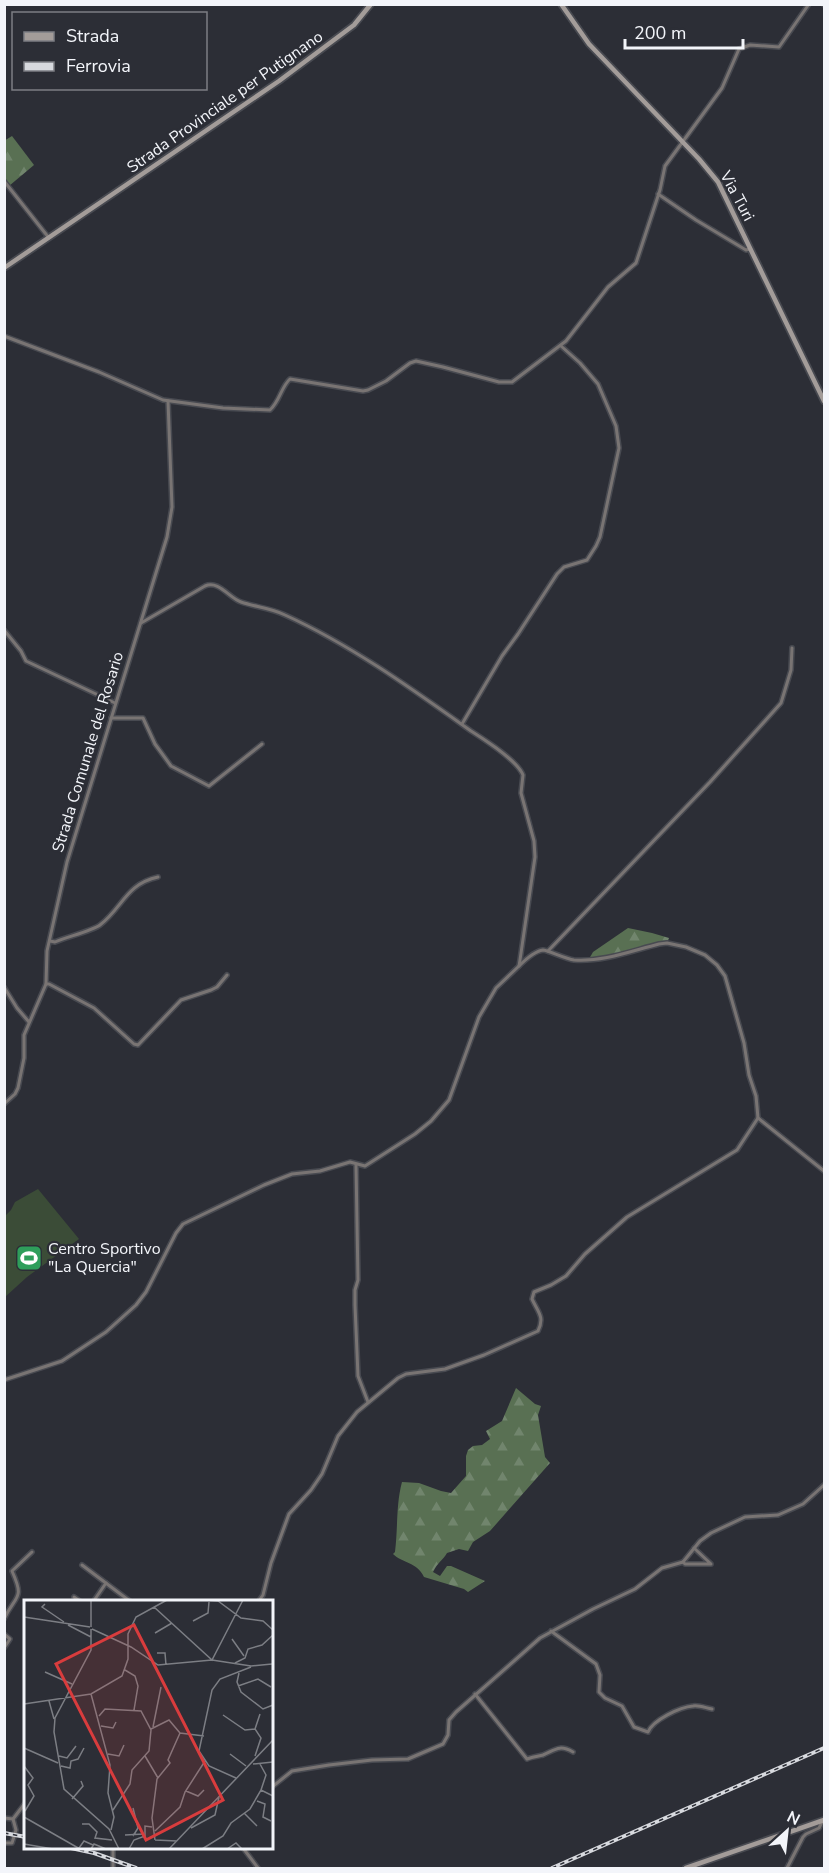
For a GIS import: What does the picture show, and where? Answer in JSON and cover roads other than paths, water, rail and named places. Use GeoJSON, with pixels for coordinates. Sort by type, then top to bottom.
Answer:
{"type":"FeatureCollection","features":[{"type":"Feature","properties":{"kind":"main road","name":"Strada Provinciale per Putignano"},"geometry":{"type":"LineString","coordinates":[[4,268],[228,116],[340,36],[361,19],[371,4]]}},
{"type":"Feature","properties":{"kind":"main road","name":"Via Turi"},"geometry":{"type":"LineString","coordinates":[[561,4],[589,44],[718,182],[825,401]]}},
{"type":"Feature","properties":{"kind":"main road"},"geometry":{"type":"LineString","coordinates":[[686,1869],[824,1820]]}},
{"type":"Feature","properties":{"kind":"street"},"geometry":{"type":"LineString","coordinates":[[4,336],[168,401],[268,411],[275,405],[290,379],[366,391],[416,361],[508,383],[523,375],[561,346],[608,287],[636,263],[658,194],[663,169],[722,88],[739,49],[750,45],[779,47],[809,4]]}},
{"type":"Feature","properties":{"kind":"street"},"geometry":{"type":"LineString","coordinates":[[4,181],[49,238]]}},
{"type":"Feature","properties":{"kind":"street"},"geometry":{"type":"LineString","coordinates":[[658,194],[746,250],[750,249]]}},
{"type":"Feature","properties":{"kind":"street"},"geometry":{"type":"LineString","coordinates":[[462,724],[502,656],[556,574],[564,567],[587,560],[600,537],[618,456],[618,434],[598,384],[561,346]]}},
{"type":"Feature","properties":{"kind":"street","name":"Strada Comunale del Rosario"},"geometry":{"type":"LineString","coordinates":[[4,1104],[18,1089],[24,1058],[24,1035],[46,984],[47,951],[67,862],[167,537],[172,507],[168,401]]}},
{"type":"Feature","properties":{"kind":"street"},"geometry":{"type":"LineString","coordinates":[[141,623],[213,584],[239,601],[276,611],[312,628],[398,679],[518,767],[523,775],[520,793],[534,841],[535,857],[519,966]]}},
{"type":"Feature","properties":{"kind":"street"},"geometry":{"type":"LineString","coordinates":[[4,630],[26,661],[116,703]]}},
{"type":"Feature","properties":{"kind":"street"},"geometry":{"type":"LineString","coordinates":[[548,951],[616,882],[781,703],[791,670],[792,648]]}},
{"type":"Feature","properties":{"kind":"street"},"geometry":{"type":"LineString","coordinates":[[111,718],[143,718],[155,744],[171,766],[209,786],[246,759],[262,744]]}},
{"type":"Feature","properties":{"kind":"street"},"geometry":{"type":"LineString","coordinates":[[50,941],[55,942],[98,927],[138,884],[146,879],[158,877]]}},
{"type":"Feature","properties":{"kind":"street"},"geometry":{"type":"LineString","coordinates":[[4,1380],[62,1361],[106,1332],[136,1305],[146,1292],[176,1233],[183,1224],[292,1174],[320,1171],[350,1162],[365,1166],[415,1134],[449,1100],[479,1017],[499,984],[541,950],[574,960],[593,960],[658,944],[667,944],[686,947],[712,961],[725,976],[740,1024],[749,1075],[756,1096],[758,1118],[736,1150],[627,1217],[585,1254],[566,1276],[551,1286],[534,1292],[532,1299],[542,1318],[538,1331],[445,1369],[406,1374],[357,1412],[339,1436],[322,1474],[289,1514],[259,1600]]}},
{"type":"Feature","properties":{"kind":"street"},"geometry":{"type":"LineString","coordinates":[[46,984],[94,1008],[136,1045],[181,1000],[203,994],[217,987],[227,975]]}},
{"type":"Feature","properties":{"kind":"street"},"geometry":{"type":"LineString","coordinates":[[4,987],[16,1008],[29,1022]]}},
{"type":"Feature","properties":{"kind":"street"},"geometry":{"type":"LineString","coordinates":[[758,1118],[825,1171]]}},
{"type":"Feature","properties":{"kind":"street"},"geometry":{"type":"LineString","coordinates":[[356,1165],[358,1280],[355,1305],[358,1376],[368,1402]]}},
{"type":"Feature","properties":{"kind":"street"},"geometry":{"type":"LineString","coordinates":[[273,1786],[292,1771],[361,1761],[408,1760],[443,1744],[448,1735],[449,1720],[517,1657],[551,1631],[635,1589],[662,1568],[683,1562],[694,1548],[711,1533],[745,1517],[778,1515],[803,1504],[825,1485]]}},
{"type":"Feature","properties":{"kind":"street"},"geometry":{"type":"LineString","coordinates":[[683,1562],[685,1564],[711,1564],[694,1548]]}},
{"type":"Feature","properties":{"kind":"street"},"geometry":{"type":"LineString","coordinates":[[4,1619],[20,1595],[12,1571],[32,1552]]}},
{"type":"Feature","properties":{"kind":"street"},"geometry":{"type":"LineString","coordinates":[[82,1565],[128,1600]]}},
{"type":"Feature","properties":{"kind":"street"},"geometry":{"type":"LineString","coordinates":[[94,1600],[106,1583]]}},
{"type":"Feature","properties":{"kind":"street"},"geometry":{"type":"LineString","coordinates":[[74,1597],[78,1600]]}},
{"type":"Feature","properties":{"kind":"street"},"geometry":{"type":"LineString","coordinates":[[551,1631],[596,1664],[600,1675],[599,1692],[605,1698],[622,1706],[634,1727],[648,1732],[670,1713],[693,1706],[712,1709]]}},
{"type":"Feature","properties":{"kind":"street"},"geometry":{"type":"LineString","coordinates":[[4,1634],[10,1639],[4,1648]]}},
{"type":"Feature","properties":{"kind":"street"},"geometry":{"type":"LineString","coordinates":[[475,1694],[527,1759],[553,1749],[566,1748],[573,1752]]}},
{"type":"Feature","properties":{"kind":"street"},"geometry":{"type":"LineString","coordinates":[[13,1819],[24,1805]]}},
{"type":"Feature","properties":{"kind":"street"},"geometry":{"type":"LineString","coordinates":[[4,1818],[13,1819]]}},
{"type":"Feature","properties":{"kind":"street"},"geometry":{"type":"LineString","coordinates":[[4,1844],[12,1843],[16,1830],[13,1819]]}},
{"type":"Feature","properties":{"kind":"street"},"geometry":{"type":"LineString","coordinates":[[788,1869],[803,1837],[819,1828],[824,1820]]}},
{"type":"Feature","properties":{"kind":"street"},"geometry":{"type":"LineString","coordinates":[[113,1849],[113,1869]]}},
{"type":"Feature","properties":{"kind":"street"},"geometry":{"type":"LineString","coordinates":[[244,1849],[258,1869]]}},
{"type":"Feature","properties":{"kind":"railway"},"geometry":{"type":"LineString","coordinates":[[552,1868],[824,1748]]}},
{"type":"Feature","properties":{"kind":"railway"},"geometry":{"type":"LineString","coordinates":[[4,1833],[24,1837]]}},
{"type":"Feature","properties":{"kind":"railway"},"geometry":{"type":"LineString","coordinates":[[76,1849],[136,1868]]}},
{"type":"Feature","properties":{"kind":"place","name":"Centro Sportivo \"La Quercia\""},"geometry":{"type":"Point","coordinates":[29,1258]}}]}
